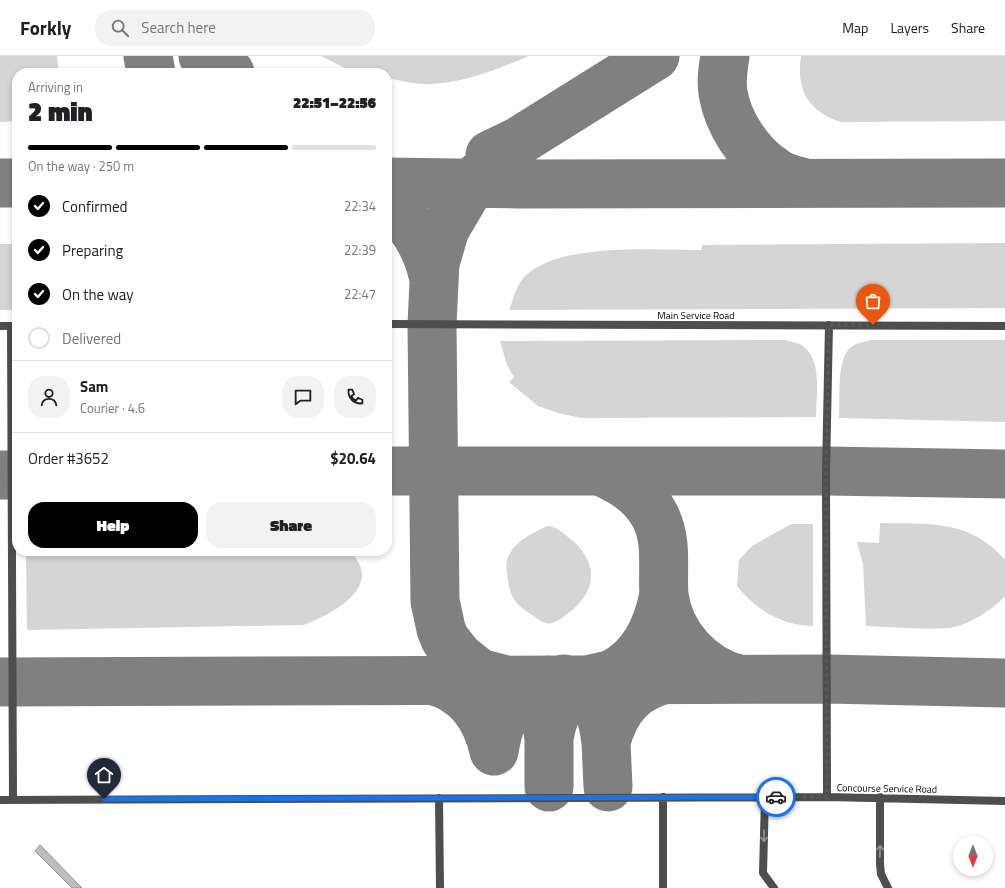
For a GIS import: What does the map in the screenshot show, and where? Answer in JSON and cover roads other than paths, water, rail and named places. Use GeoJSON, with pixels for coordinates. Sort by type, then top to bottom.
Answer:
{"type":"FeatureCollection","features":[{"type":"Feature","properties":{"kind":"lane","name":"Main Service Road"},"geometry":{"type":"LineString","coordinates":[[392,324],[1005,326]]}},
{"type":"Feature","properties":{"kind":"lane"},"geometry":{"type":"LineString","coordinates":[[827,797],[826,471],[829,325]]}},
{"type":"Feature","properties":{"kind":"lane"},"geometry":{"type":"LineString","coordinates":[[0,326],[12,326]]}},
{"type":"Feature","properties":{"kind":"lane"},"geometry":{"type":"LineString","coordinates":[[14,556],[14,800]]}},
{"type":"Feature","properties":{"kind":"lane"},"geometry":{"type":"LineString","coordinates":[[663,797],[663,888]]}},
{"type":"Feature","properties":{"kind":"lane"},"geometry":{"type":"LineString","coordinates":[[765,797],[763,873],[774,888]]}},
{"type":"Feature","properties":{"kind":"lane"},"geometry":{"type":"LineString","coordinates":[[880,797],[880,864],[881,874],[888,888]]}},
{"type":"Feature","properties":{"kind":"lane","name":"Concourse Service Road"},"geometry":{"type":"LineString","coordinates":[[0,800],[880,797],[1005,801]]}},
{"type":"Feature","properties":{"kind":"lane"},"geometry":{"type":"LineString","coordinates":[[439,798],[440,888]]}}]}
